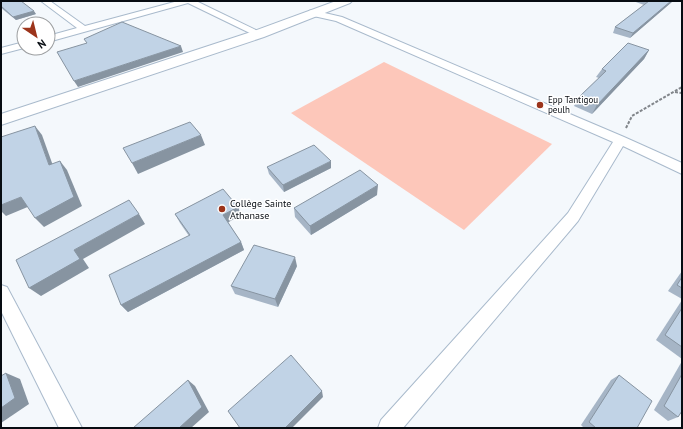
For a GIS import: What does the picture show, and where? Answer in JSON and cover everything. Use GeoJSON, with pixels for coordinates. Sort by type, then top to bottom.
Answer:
{"type":"FeatureCollection","features":[{"type":"Feature","properties":{"kind":"main road"},"geometry":{"type":"LineString","coordinates":[[1,120],[259,34],[346,1]]}},
{"type":"Feature","properties":{"kind":"street"},"geometry":{"type":"LineString","coordinates":[[45,1],[84,30]]}},
{"type":"Feature","properties":{"kind":"street"},"geometry":{"type":"LineString","coordinates":[[56,37],[188,1],[259,34]]}},
{"type":"Feature","properties":{"kind":"street"},"geometry":{"type":"LineString","coordinates":[[312,14],[339,18],[620,140],[682,169]]}},
{"type":"Feature","properties":{"kind":"street"},"geometry":{"type":"LineString","coordinates":[[1,51],[16,47]]}},
{"type":"Feature","properties":{"kind":"street"},"geometry":{"type":"LineString","coordinates":[[389,428],[573,217],[620,140]]}},
{"type":"Feature","properties":{"kind":"street"},"geometry":{"type":"LineString","coordinates":[[1,292],[71,428]]}},
{"type":"Feature","properties":{"kind":"path"},"geometry":{"type":"LineString","coordinates":[[620,140],[632,116],[682,87]]}},
{"type":"Feature","properties":{"kind":"path"},"geometry":{"type":"LineString","coordinates":[[674,92],[682,93]]}},
{"type":"Feature","properties":{"kind":"shaded area"},"geometry":{"type":"Polygon","coordinates":[[[384,62],[552,144],[464,230],[291,113],[384,62]]]}},
{"type":"Feature","properties":{"kind":"building"},"geometry":{"type":"Polygon","coordinates":[[[21,1],[34,11],[13,17],[1,6],[1,2],[21,1]]]}},
{"type":"Feature","properties":{"kind":"building"},"geometry":{"type":"Polygon","coordinates":[[[649,1],[671,1],[633,33],[615,27],[649,1]]]}},
{"type":"Feature","properties":{"kind":"building"},"geometry":{"type":"Polygon","coordinates":[[[122,22],[181,46],[74,81],[57,52],[87,43],[84,39],[122,22]]]}},
{"type":"Feature","properties":{"kind":"building"},"geometry":{"type":"Polygon","coordinates":[[[628,43],[649,50],[597,105],[579,97],[606,71],[602,69],[628,43]]]}},
{"type":"Feature","properties":{"kind":"building"},"geometry":{"type":"Polygon","coordinates":[[[190,122],[201,135],[132,163],[123,148],[190,122]]]}},
{"type":"Feature","properties":{"kind":"building"},"geometry":{"type":"Polygon","coordinates":[[[35,126],[49,165],[60,161],[74,197],[35,218],[21,197],[1,205],[1,137],[35,126]]]}},
{"type":"Feature","properties":{"kind":"building"},"geometry":{"type":"Polygon","coordinates":[[[314,145],[331,161],[283,185],[267,167],[314,145]]]}},
{"type":"Feature","properties":{"kind":"building"},"geometry":{"type":"Polygon","coordinates":[[[360,170],[378,185],[310,226],[294,208],[360,170]]]}},
{"type":"Feature","properties":{"kind":"building"},"geometry":{"type":"Polygon","coordinates":[[[223,189],[238,207],[223,215],[241,242],[121,305],[109,275],[190,235],[175,214],[223,189]]]}},
{"type":"Feature","properties":{"kind":"building"},"geometry":{"type":"Polygon","coordinates":[[[129,200],[139,214],[74,250],[80,259],[29,288],[16,260],[129,200]]]}},
{"type":"Feature","properties":{"kind":"building"},"geometry":{"type":"Polygon","coordinates":[[[254,245],[295,257],[275,299],[231,286],[254,245]]]}},
{"type":"Feature","properties":{"kind":"building"},"geometry":{"type":"Polygon","coordinates":[[[682,277],[682,288],[677,285],[682,277]]]}},
{"type":"Feature","properties":{"kind":"building"},"geometry":{"type":"Polygon","coordinates":[[[682,308],[682,347],[665,335],[682,308]]]}},
{"type":"Feature","properties":{"kind":"building"},"geometry":{"type":"Polygon","coordinates":[[[291,355],[322,391],[285,428],[240,428],[228,411],[291,355]]]}},
{"type":"Feature","properties":{"kind":"building"},"geometry":{"type":"Polygon","coordinates":[[[6,373],[15,398],[1,408],[1,376],[6,373]]]}},
{"type":"Feature","properties":{"kind":"building"},"geometry":{"type":"Polygon","coordinates":[[[682,374],[682,411],[678,417],[664,406],[682,374]]]}},
{"type":"Feature","properties":{"kind":"building"},"geometry":{"type":"Polygon","coordinates":[[[619,375],[652,401],[637,428],[596,428],[589,422],[619,375]]]}},
{"type":"Feature","properties":{"kind":"building"},"geometry":{"type":"Polygon","coordinates":[[[188,380],[202,407],[179,428],[133,428],[188,380]]]}},
{"type":"Feature","properties":{"kind":"place","name":"Epp Tantigou peulh"},"geometry":{"type":"Point","coordinates":[540,105]}},
{"type":"Feature","properties":{"kind":"place","name":"Collège Sainte Athanase"},"geometry":{"type":"Point","coordinates":[222,209]}}]}
